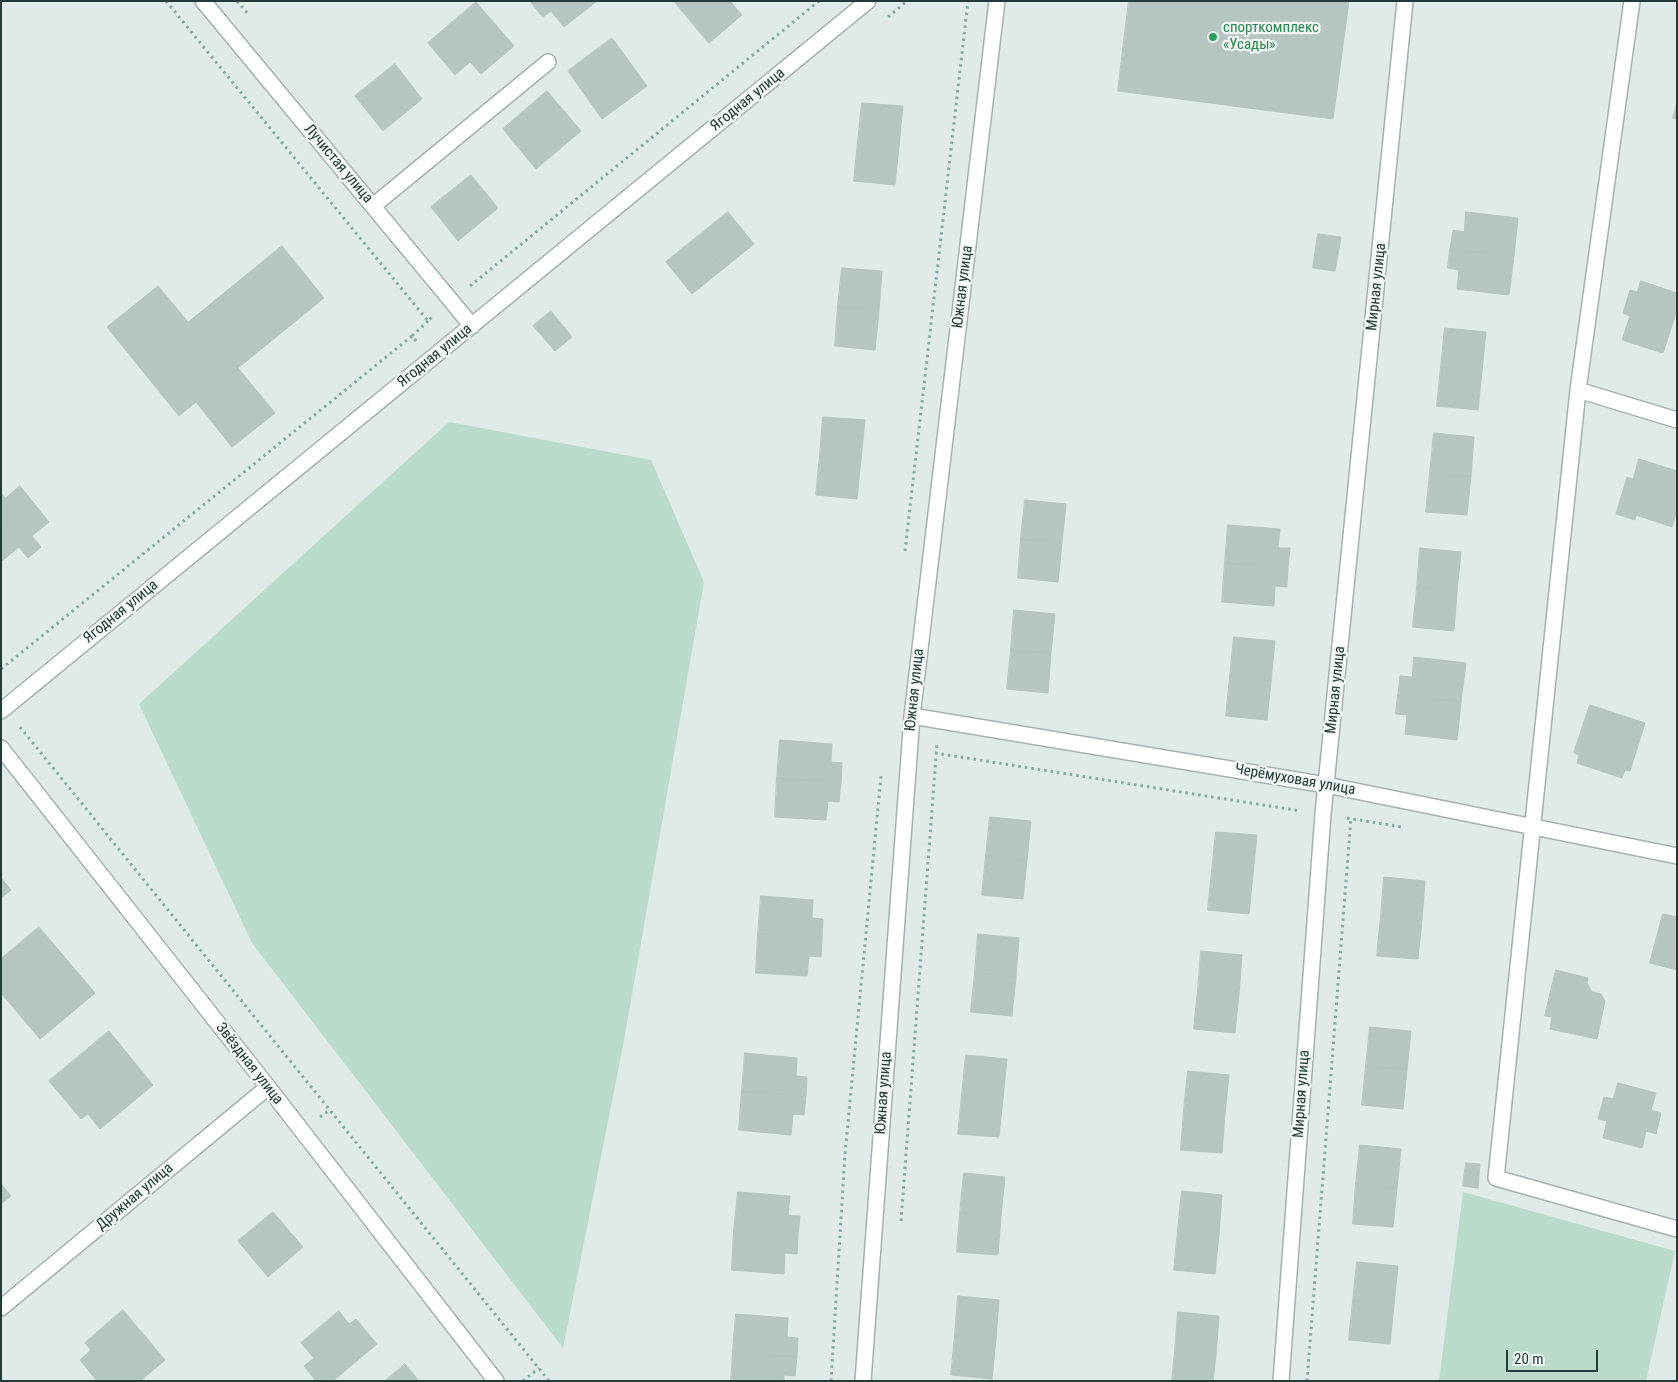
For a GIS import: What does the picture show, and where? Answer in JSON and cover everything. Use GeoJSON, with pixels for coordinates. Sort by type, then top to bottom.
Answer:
{"type":"FeatureCollection","features":[{"type":"Feature","properties":{"kind":"street","name":"Лучистая улица"},"geometry":{"type":"LineString","coordinates":[[203,1],[472,326]]}},
{"type":"Feature","properties":{"kind":"street","name":"Ягодная улица"},"geometry":{"type":"LineString","coordinates":[[1,711],[868,1]]}},
{"type":"Feature","properties":{"kind":"street","name":"Южная улица"},"geometry":{"type":"LineString","coordinates":[[863,1381],[912,716],[997,1]]}},
{"type":"Feature","properties":{"kind":"street","name":"Мирная улица"},"geometry":{"type":"LineString","coordinates":[[1281,1381],[1323,814],[1406,1]]}},
{"type":"Feature","properties":{"kind":"street"},"geometry":{"type":"LineString","coordinates":[[1632,1],[1578,390],[1496,1178],[1677,1229]]}},
{"type":"Feature","properties":{"kind":"street"},"geometry":{"type":"LineString","coordinates":[[372,206],[548,62]]}},
{"type":"Feature","properties":{"kind":"street"},"geometry":{"type":"LineString","coordinates":[[1578,390],[1677,420]]}},
{"type":"Feature","properties":{"kind":"street","name":"Черёмуховая улица"},"geometry":{"type":"LineString","coordinates":[[912,716],[1326,785],[1677,856]]}},
{"type":"Feature","properties":{"kind":"street","name":"Звёздная улица"},"geometry":{"type":"LineString","coordinates":[[1,748],[268,1087],[496,1381]]}},
{"type":"Feature","properties":{"kind":"street","name":"Дружная улица"},"geometry":{"type":"LineString","coordinates":[[1,1308],[268,1087]]}},
{"type":"Feature","properties":{"kind":"path"},"geometry":{"type":"LineString","coordinates":[[470,286],[819,1]]}},
{"type":"Feature","properties":{"kind":"path"},"geometry":{"type":"LineString","coordinates":[[884,20],[907,1]]}},
{"type":"Feature","properties":{"kind":"path"},"geometry":{"type":"LineString","coordinates":[[1,669],[412,336]]}},
{"type":"Feature","properties":{"kind":"path"},"geometry":{"type":"LineString","coordinates":[[901,1221],[938,720]]}},
{"type":"Feature","properties":{"kind":"path"},"geometry":{"type":"LineString","coordinates":[[27,722],[19,728],[549,1381]]}},
{"type":"Feature","properties":{"kind":"path"},"geometry":{"type":"LineString","coordinates":[[909,749],[1408,828]]}},
{"type":"Feature","properties":{"kind":"path"},"geometry":{"type":"LineString","coordinates":[[1307,1381],[1353,791]]}},
{"type":"Feature","properties":{"kind":"path"},"geometry":{"type":"LineString","coordinates":[[523,1381],[539,1368]]}},
{"type":"Feature","properties":{"kind":"green space"},"geometry":{"type":"Polygon","coordinates":[[[449,422],[651,460],[704,582],[623,1046],[563,1348],[252,943],[139,704],[449,422]]]}},
{"type":"Feature","properties":{"kind":"green space"},"geometry":{"type":"Polygon","coordinates":[[[1463,1192],[1675,1251],[1646,1381],[1439,1381],[1463,1192]]]}},
{"type":"Feature","properties":{"kind":"building"},"geometry":{"type":"Polygon","coordinates":[[[530,1],[597,1],[564,27],[551,11],[543,17],[530,1]]]}},
{"type":"Feature","properties":{"kind":"building"},"geometry":{"type":"Polygon","coordinates":[[[674,1],[730,1],[742,15],[709,43],[674,1]]]}},
{"type":"Feature","properties":{"kind":"building"},"geometry":{"type":"Polygon","coordinates":[[[1129,1],[1349,1],[1333,119],[1118,91],[1129,1]]]}},
{"type":"Feature","properties":{"kind":"building"},"geometry":{"type":"Polygon","coordinates":[[[476,2],[514,46],[481,74],[470,62],[455,75],[428,43],[476,2]]]}},
{"type":"Feature","properties":{"kind":"building"},"geometry":{"type":"Polygon","coordinates":[[[612,38],[647,86],[602,119],[568,71],[612,38]]]}},
{"type":"Feature","properties":{"kind":"building"},"geometry":{"type":"Polygon","coordinates":[[[395,64],[422,99],[383,131],[355,96],[395,64]]]}},
{"type":"Feature","properties":{"kind":"building"},"geometry":{"type":"Polygon","coordinates":[[[547,91],[581,131],[536,169],[503,129],[547,91]]]}},
{"type":"Feature","properties":{"kind":"building"},"geometry":{"type":"Polygon","coordinates":[[[862,103],[903,106],[899,146],[858,142],[862,103]]]}},
{"type":"Feature","properties":{"kind":"building"},"geometry":{"type":"Polygon","coordinates":[[[1677,103],[1677,119],[1673,118],[1677,103]]]}},
{"type":"Feature","properties":{"kind":"building"},"geometry":{"type":"Polygon","coordinates":[[[858,142],[899,146],[895,185],[854,181],[858,142]]]}},
{"type":"Feature","properties":{"kind":"building"},"geometry":{"type":"Polygon","coordinates":[[[471,175],[498,208],[458,241],[431,207],[471,175]]]}},
{"type":"Feature","properties":{"kind":"building"},"geometry":{"type":"Polygon","coordinates":[[[728,212],[754,244],[723,269],[697,237],[728,212]]]}},
{"type":"Feature","properties":{"kind":"building"},"geometry":{"type":"Polygon","coordinates":[[[1466,212],[1518,218],[1514,256],[1450,249],[1453,230],[1464,232],[1466,212]]]}},
{"type":"Feature","properties":{"kind":"building"},"geometry":{"type":"Polygon","coordinates":[[[1318,234],[1341,237],[1335,271],[1313,268],[1318,234]]]}},
{"type":"Feature","properties":{"kind":"building"},"geometry":{"type":"Polygon","coordinates":[[[697,237],[723,269],[692,294],[666,262],[697,237]]]}},
{"type":"Feature","properties":{"kind":"building"},"geometry":{"type":"Polygon","coordinates":[[[282,246],[324,298],[238,368],[275,413],[232,447],[196,402],[179,416],[107,327],[158,286],[188,322],[282,246]]]}},
{"type":"Feature","properties":{"kind":"building"},"geometry":{"type":"Polygon","coordinates":[[[1450,249],[1514,256],[1509,295],[1457,289],[1459,270],[1448,268],[1450,249]]]}},
{"type":"Feature","properties":{"kind":"building"},"geometry":{"type":"Polygon","coordinates":[[[842,268],[882,271],[879,311],[838,307],[842,268]]]}},
{"type":"Feature","properties":{"kind":"building"},"geometry":{"type":"Polygon","coordinates":[[[1641,281],[1677,293],[1677,310],[1663,353],[1622,340],[1630,316],[1623,313],[1630,290],[1637,292],[1641,281]]]}},
{"type":"Feature","properties":{"kind":"building"},"geometry":{"type":"Polygon","coordinates":[[[838,307],[879,311],[875,350],[835,346],[838,307]]]}},
{"type":"Feature","properties":{"kind":"building"},"geometry":{"type":"Polygon","coordinates":[[[551,311],[572,337],[555,351],[533,326],[551,311]]]}},
{"type":"Feature","properties":{"kind":"building"},"geometry":{"type":"Polygon","coordinates":[[[1445,328],[1486,332],[1482,371],[1441,367],[1445,328]]]}},
{"type":"Feature","properties":{"kind":"building"},"geometry":{"type":"Polygon","coordinates":[[[1441,367],[1482,371],[1478,410],[1437,406],[1441,367]]]}},
{"type":"Feature","properties":{"kind":"building"},"geometry":{"type":"Polygon","coordinates":[[[823,417],[865,420],[861,459],[820,456],[823,417]]]}},
{"type":"Feature","properties":{"kind":"building"},"geometry":{"type":"Polygon","coordinates":[[[1434,433],[1474,437],[1471,476],[1430,473],[1434,433]]]}},
{"type":"Feature","properties":{"kind":"building"},"geometry":{"type":"Polygon","coordinates":[[[820,456],[861,459],[857,499],[816,495],[820,456]]]}},
{"type":"Feature","properties":{"kind":"building"},"geometry":{"type":"Polygon","coordinates":[[[1639,459],[1677,471],[1677,511],[1672,527],[1636,515],[1635,520],[1616,514],[1627,477],[1633,479],[1639,459]]]}},
{"type":"Feature","properties":{"kind":"building"},"geometry":{"type":"Polygon","coordinates":[[[1430,473],[1471,476],[1467,515],[1426,512],[1430,473]]]}},
{"type":"Feature","properties":{"kind":"building"},"geometry":{"type":"Polygon","coordinates":[[[20,486],[49,522],[32,536],[41,547],[28,558],[19,547],[2,561],[1,495],[5,498],[20,486]]]}},
{"type":"Feature","properties":{"kind":"building"},"geometry":{"type":"Polygon","coordinates":[[[1025,500],[1066,504],[1062,543],[1021,539],[1025,500]]]}},
{"type":"Feature","properties":{"kind":"building"},"geometry":{"type":"Polygon","coordinates":[[[1228,525],[1280,529],[1278,548],[1290,548],[1288,568],[1225,563],[1228,525]]]}},
{"type":"Feature","properties":{"kind":"building"},"geometry":{"type":"Polygon","coordinates":[[[1021,539],[1062,543],[1058,582],[1018,578],[1021,539]]]}},
{"type":"Feature","properties":{"kind":"building"},"geometry":{"type":"Polygon","coordinates":[[[1420,548],[1461,552],[1457,591],[1417,588],[1420,548]]]}},
{"type":"Feature","properties":{"kind":"building"},"geometry":{"type":"Polygon","coordinates":[[[1225,563],[1288,568],[1287,587],[1275,586],[1274,606],[1222,602],[1225,563]]]}},
{"type":"Feature","properties":{"kind":"building"},"geometry":{"type":"Polygon","coordinates":[[[1417,588],[1457,591],[1454,631],[1413,627],[1417,588]]]}},
{"type":"Feature","properties":{"kind":"building"},"geometry":{"type":"Polygon","coordinates":[[[1014,610],[1055,614],[1051,653],[1011,650],[1014,610]]]}},
{"type":"Feature","properties":{"kind":"building"},"geometry":{"type":"Polygon","coordinates":[[[1234,637],[1275,641],[1271,681],[1230,677],[1234,637]]]}},
{"type":"Feature","properties":{"kind":"building"},"geometry":{"type":"Polygon","coordinates":[[[1011,650],[1051,653],[1048,693],[1007,689],[1011,650]]]}},
{"type":"Feature","properties":{"kind":"building"},"geometry":{"type":"Polygon","coordinates":[[[1414,657],[1466,663],[1461,702],[1398,695],[1400,676],[1412,677],[1414,657]]]}},
{"type":"Feature","properties":{"kind":"building"},"geometry":{"type":"Polygon","coordinates":[[[1230,677],[1271,681],[1267,720],[1226,716],[1230,677]]]}},
{"type":"Feature","properties":{"kind":"building"},"geometry":{"type":"Polygon","coordinates":[[[1398,695],[1461,702],[1457,740],[1405,734],[1407,715],[1396,714],[1398,695]]]}},
{"type":"Feature","properties":{"kind":"building"},"geometry":{"type":"Polygon","coordinates":[[[1590,705],[1645,723],[1630,771],[1625,770],[1622,778],[1577,763],[1579,755],[1574,753],[1590,705]]]}},
{"type":"Feature","properties":{"kind":"building"},"geometry":{"type":"Polygon","coordinates":[[[780,740],[832,744],[831,762],[842,763],[841,783],[777,778],[780,740]]]}},
{"type":"Feature","properties":{"kind":"building"},"geometry":{"type":"Polygon","coordinates":[[[777,778],[841,783],[839,802],[828,801],[826,820],[775,817],[777,778]]]}},
{"type":"Feature","properties":{"kind":"building"},"geometry":{"type":"Polygon","coordinates":[[[990,817],[1031,821],[1027,860],[986,856],[990,817]]]}},
{"type":"Feature","properties":{"kind":"building"},"geometry":{"type":"Polygon","coordinates":[[[1216,832],[1257,835],[1253,874],[1212,871],[1216,832]]]}},
{"type":"Feature","properties":{"kind":"building"},"geometry":{"type":"Polygon","coordinates":[[[986,856],[1027,860],[1023,899],[982,895],[986,856]]]}},
{"type":"Feature","properties":{"kind":"building"},"geometry":{"type":"Polygon","coordinates":[[[1212,871],[1253,874],[1249,914],[1208,910],[1212,871]]]}},
{"type":"Feature","properties":{"kind":"building"},"geometry":{"type":"Polygon","coordinates":[[[1384,877],[1425,881],[1422,920],[1381,917],[1384,877]]]}},
{"type":"Feature","properties":{"kind":"building"},"geometry":{"type":"Polygon","coordinates":[[[1,878],[11,890],[1,898],[1,878]]]}},
{"type":"Feature","properties":{"kind":"building"},"geometry":{"type":"Polygon","coordinates":[[[761,896],[813,900],[812,918],[823,919],[822,938],[758,934],[761,896]]]}},
{"type":"Feature","properties":{"kind":"building"},"geometry":{"type":"Polygon","coordinates":[[[1663,914],[1677,917],[1677,970],[1650,963],[1663,914]]]}},
{"type":"Feature","properties":{"kind":"building"},"geometry":{"type":"Polygon","coordinates":[[[1381,917],[1422,920],[1418,959],[1377,956],[1381,917]]]}},
{"type":"Feature","properties":{"kind":"building"},"geometry":{"type":"Polygon","coordinates":[[[39,927],[95,993],[40,1039],[1,993],[1,959],[39,927]]]}},
{"type":"Feature","properties":{"kind":"building"},"geometry":{"type":"Polygon","coordinates":[[[758,934],[822,938],[821,957],[809,956],[807,976],[756,973],[758,934]]]}},
{"type":"Feature","properties":{"kind":"building"},"geometry":{"type":"Polygon","coordinates":[[[978,934],[1019,938],[1016,977],[975,973],[978,934]]]}},
{"type":"Feature","properties":{"kind":"building"},"geometry":{"type":"Polygon","coordinates":[[[1201,951],[1242,955],[1239,994],[1198,990],[1201,951]]]}},
{"type":"Feature","properties":{"kind":"building"},"geometry":{"type":"Polygon","coordinates":[[[1556,970],[1588,978],[1587,983],[1592,992],[1601,994],[1605,1001],[1597,1039],[1550,1029],[1552,1017],[1545,1016],[1556,970]]]}},
{"type":"Feature","properties":{"kind":"building"},"geometry":{"type":"Polygon","coordinates":[[[975,973],[1016,977],[1012,1016],[971,1012],[975,973]]]}},
{"type":"Feature","properties":{"kind":"building"},"geometry":{"type":"Polygon","coordinates":[[[1198,990],[1239,994],[1235,1033],[1194,1029],[1198,990]]]}},
{"type":"Feature","properties":{"kind":"building"},"geometry":{"type":"Polygon","coordinates":[[[1370,1027],[1411,1031],[1407,1070],[1366,1066],[1370,1027]]]}},
{"type":"Feature","properties":{"kind":"building"},"geometry":{"type":"Polygon","coordinates":[[[109,1031],[153,1085],[100,1129],[88,1114],[81,1119],[49,1081],[109,1031]]]}},
{"type":"Feature","properties":{"kind":"building"},"geometry":{"type":"Polygon","coordinates":[[[745,1053],[797,1058],[796,1076],[807,1077],[806,1096],[742,1092],[745,1053]]]}},
{"type":"Feature","properties":{"kind":"building"},"geometry":{"type":"Polygon","coordinates":[[[966,1055],[1007,1059],[1003,1098],[962,1095],[966,1055]]]}},
{"type":"Feature","properties":{"kind":"building"},"geometry":{"type":"Polygon","coordinates":[[[1366,1066],[1407,1070],[1403,1109],[1362,1105],[1366,1066]]]}},
{"type":"Feature","properties":{"kind":"building"},"geometry":{"type":"Polygon","coordinates":[[[1188,1071],[1229,1075],[1225,1114],[1184,1110],[1188,1071]]]}},
{"type":"Feature","properties":{"kind":"building"},"geometry":{"type":"Polygon","coordinates":[[[1618,1083],[1656,1093],[1651,1110],[1661,1113],[1656,1134],[1646,1131],[1642,1148],[1603,1138],[1607,1121],[1598,1119],[1604,1097],[1613,1099],[1618,1083]]]}},
{"type":"Feature","properties":{"kind":"building"},"geometry":{"type":"Polygon","coordinates":[[[742,1092],[806,1096],[804,1115],[793,1114],[791,1135],[739,1130],[742,1092]]]}},
{"type":"Feature","properties":{"kind":"building"},"geometry":{"type":"Polygon","coordinates":[[[962,1095],[1003,1098],[999,1137],[958,1134],[962,1095]]]}},
{"type":"Feature","properties":{"kind":"building"},"geometry":{"type":"Polygon","coordinates":[[[1184,1110],[1225,1114],[1222,1153],[1181,1150],[1184,1110]]]}},
{"type":"Feature","properties":{"kind":"building"},"geometry":{"type":"Polygon","coordinates":[[[1360,1145],[1401,1149],[1397,1188],[1356,1184],[1360,1145]]]}},
{"type":"Feature","properties":{"kind":"building"},"geometry":{"type":"Polygon","coordinates":[[[1466,1163],[1480,1164],[1478,1188],[1463,1186],[1466,1163]]]}},
{"type":"Feature","properties":{"kind":"building"},"geometry":{"type":"Polygon","coordinates":[[[964,1173],[1005,1177],[1001,1216],[960,1213],[964,1173]]]}},
{"type":"Feature","properties":{"kind":"building"},"geometry":{"type":"Polygon","coordinates":[[[1,1184],[11,1196],[1,1204],[1,1184]]]}},
{"type":"Feature","properties":{"kind":"building"},"geometry":{"type":"Polygon","coordinates":[[[1356,1184],[1397,1188],[1393,1227],[1353,1224],[1356,1184]]]}},
{"type":"Feature","properties":{"kind":"building"},"geometry":{"type":"Polygon","coordinates":[[[1182,1191],[1222,1195],[1219,1234],[1178,1230],[1182,1191]]]}},
{"type":"Feature","properties":{"kind":"building"},"geometry":{"type":"Polygon","coordinates":[[[738,1192],[790,1196],[788,1215],[800,1216],[798,1235],[734,1231],[738,1192]]]}},
{"type":"Feature","properties":{"kind":"building"},"geometry":{"type":"Polygon","coordinates":[[[273,1212],[303,1247],[268,1277],[238,1241],[273,1212]]]}},
{"type":"Feature","properties":{"kind":"building"},"geometry":{"type":"Polygon","coordinates":[[[960,1213],[1001,1216],[998,1255],[957,1252],[960,1213]]]}},
{"type":"Feature","properties":{"kind":"building"},"geometry":{"type":"Polygon","coordinates":[[[1178,1230],[1219,1234],[1215,1274],[1174,1270],[1178,1230]]]}},
{"type":"Feature","properties":{"kind":"building"},"geometry":{"type":"Polygon","coordinates":[[[734,1231],[798,1235],[797,1254],[785,1253],[784,1274],[732,1270],[734,1231]]]}},
{"type":"Feature","properties":{"kind":"building"},"geometry":{"type":"Polygon","coordinates":[[[1357,1262],[1398,1266],[1394,1305],[1353,1301],[1357,1262]]]}},
{"type":"Feature","properties":{"kind":"building"},"geometry":{"type":"Polygon","coordinates":[[[958,1296],[999,1300],[996,1339],[955,1336],[958,1296]]]}},
{"type":"Feature","properties":{"kind":"building"},"geometry":{"type":"Polygon","coordinates":[[[1353,1301],[1394,1305],[1390,1344],[1349,1340],[1353,1301]]]}},
{"type":"Feature","properties":{"kind":"building"},"geometry":{"type":"Polygon","coordinates":[[[123,1310],[165,1360],[140,1381],[97,1381],[80,1360],[91,1350],[85,1343],[123,1310]]]}},
{"type":"Feature","properties":{"kind":"building"},"geometry":{"type":"Polygon","coordinates":[[[339,1311],[349,1324],[356,1319],[377,1344],[333,1381],[316,1381],[304,1366],[314,1358],[301,1343],[339,1311]]]}},
{"type":"Feature","properties":{"kind":"building"},"geometry":{"type":"Polygon","coordinates":[[[1178,1312],[1219,1316],[1216,1355],[1175,1352],[1178,1312]]]}},
{"type":"Feature","properties":{"kind":"building"},"geometry":{"type":"Polygon","coordinates":[[[736,1314],[788,1318],[787,1337],[798,1338],[797,1357],[733,1352],[736,1314]]]}},
{"type":"Feature","properties":{"kind":"building"},"geometry":{"type":"Polygon","coordinates":[[[955,1336],[996,1339],[992,1379],[951,1375],[955,1336]]]}},
{"type":"Feature","properties":{"kind":"building"},"geometry":{"type":"Polygon","coordinates":[[[733,1352],[797,1357],[795,1376],[784,1375],[784,1381],[731,1381],[733,1352]]]}},
{"type":"Feature","properties":{"kind":"building"},"geometry":{"type":"Polygon","coordinates":[[[1175,1352],[1216,1355],[1213,1381],[1172,1381],[1175,1352]]]}},
{"type":"Feature","properties":{"kind":"building"},"geometry":{"type":"Polygon","coordinates":[[[405,1364],[419,1381],[385,1381],[405,1364]]]}},
{"type":"Feature","properties":{"kind":"place","name":"спорткомплекс «Усады»"},"geometry":{"type":"Point","coordinates":[1213,37]}}]}
